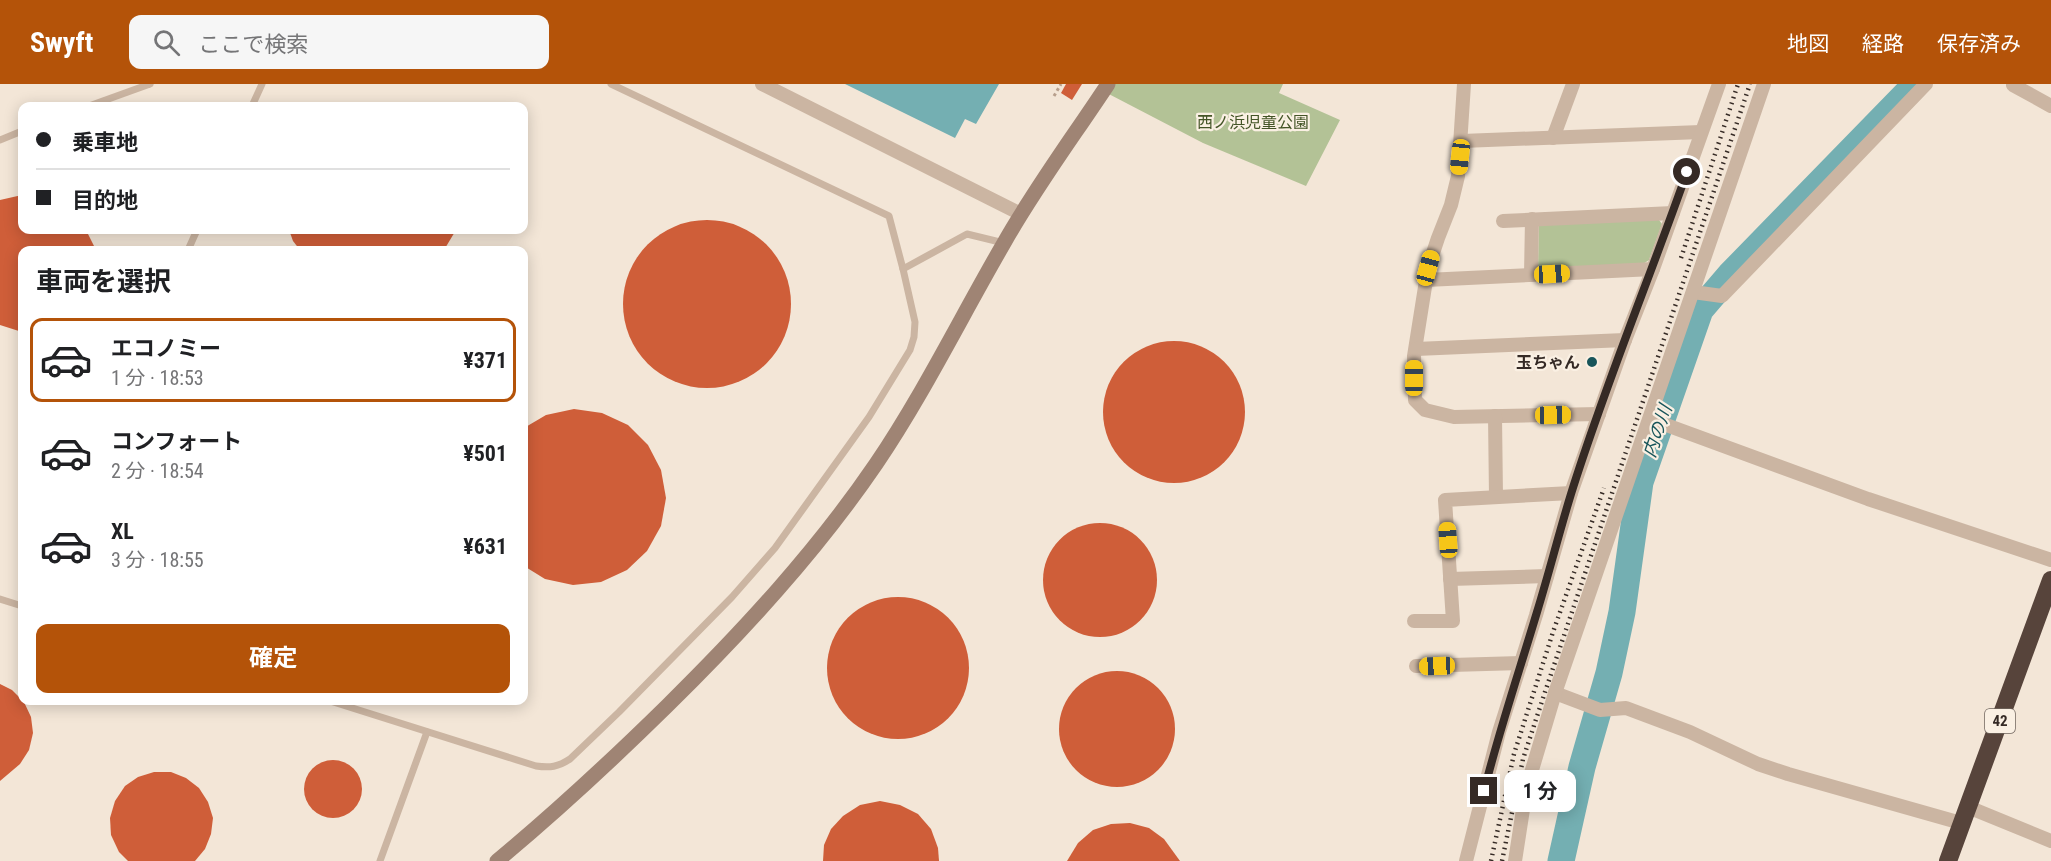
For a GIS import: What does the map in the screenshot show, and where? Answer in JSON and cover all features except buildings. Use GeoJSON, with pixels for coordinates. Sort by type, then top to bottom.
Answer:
{"type":"FeatureCollection","features":[{"type":"Feature","properties":{"kind":"highway","name":"42"},"geometry":{"type":"LineString","coordinates":[[1948,861],[2051,580]]}},
{"type":"Feature","properties":{"kind":"street"},"geometry":{"type":"LineString","coordinates":[[762,84],[1021,214]]}},
{"type":"Feature","properties":{"kind":"street"},"geometry":{"type":"LineString","coordinates":[[497,861],[600,772],[734,638],[799,565],[863,481],[906,417],[1021,214],[1108,84]]}},
{"type":"Feature","properties":{"kind":"street"},"geometry":{"type":"LineString","coordinates":[[1464,84],[1462,141],[1456,191],[1431,257],[1426,280],[1416,349],[1415,400],[1418,406],[1454,417],[1599,414]]}},
{"type":"Feature","properties":{"kind":"street"},"geometry":{"type":"LineString","coordinates":[[1553,138],[1573,84]]}},
{"type":"Feature","properties":{"kind":"street"},"geometry":{"type":"LineString","coordinates":[[1466,861],[1499,732],[1571,493],[1624,340],[1653,269],[1719,84]]}},
{"type":"Feature","properties":{"kind":"street"},"geometry":{"type":"LineString","coordinates":[[1515,861],[1526,790],[1555,693],[1764,84]]}},
{"type":"Feature","properties":{"kind":"street"},"geometry":{"type":"LineString","coordinates":[[1693,292],[1722,296],[1926,84]]}},
{"type":"Feature","properties":{"kind":"street"},"geometry":{"type":"LineString","coordinates":[[2013,86],[2051,106]]}},
{"type":"Feature","properties":{"kind":"street"},"geometry":{"type":"LineString","coordinates":[[1462,141],[1701,132]]}},
{"type":"Feature","properties":{"kind":"street"},"geometry":{"type":"LineString","coordinates":[[1503,221],[1673,213]]}},
{"type":"Feature","properties":{"kind":"street"},"geometry":{"type":"LineString","coordinates":[[1531,275],[1533,219]]}},
{"type":"Feature","properties":{"kind":"street"},"geometry":{"type":"LineString","coordinates":[[1426,280],[1653,269]]}},
{"type":"Feature","properties":{"kind":"street"},"geometry":{"type":"LineString","coordinates":[[1416,349],[1624,340]]}},
{"type":"Feature","properties":{"kind":"street"},"geometry":{"type":"LineString","coordinates":[[1495,416],[1496,497]]}},
{"type":"Feature","properties":{"kind":"street"},"geometry":{"type":"LineString","coordinates":[[1650,419],[1868,499],[2051,560]]}},
{"type":"Feature","properties":{"kind":"street"},"geometry":{"type":"LineString","coordinates":[[1414,621],[1453,621],[1445,500],[1571,493]]}},
{"type":"Feature","properties":{"kind":"street"},"geometry":{"type":"LineString","coordinates":[[1450,579],[1547,576]]}},
{"type":"Feature","properties":{"kind":"street"},"geometry":{"type":"LineString","coordinates":[[1416,666],[1521,663]]}},
{"type":"Feature","properties":{"kind":"street"},"geometry":{"type":"LineString","coordinates":[[1555,693],[1600,710],[1626,708],[1690,732],[1758,764],[1788,774],[1965,815],[2051,841]]}},
{"type":"Feature","properties":{"kind":"lane"},"geometry":{"type":"LineString","coordinates":[[100,102],[150,84]]}},
{"type":"Feature","properties":{"kind":"lane"},"geometry":{"type":"LineString","coordinates":[[254,102],[262,84]]}},
{"type":"Feature","properties":{"kind":"lane"},"geometry":{"type":"LineString","coordinates":[[343,705],[536,766],[550,768],[561,765],[588,743],[732,597],[775,548],[869,417],[910,350],[915,322],[889,216],[611,84]]}},
{"type":"Feature","properties":{"kind":"lane"},"geometry":{"type":"LineString","coordinates":[[0,140],[18,133]]}},
{"type":"Feature","properties":{"kind":"lane"},"geometry":{"type":"LineString","coordinates":[[903,269],[967,234],[1004,243]]}},
{"type":"Feature","properties":{"kind":"lane"},"geometry":{"type":"LineString","coordinates":[[0,599],[18,605]]}},
{"type":"Feature","properties":{"kind":"lane"},"geometry":{"type":"LineString","coordinates":[[380,861],[427,732]]}},
{"type":"Feature","properties":{"kind":"path"},"geometry":{"type":"LineString","coordinates":[[1054,96],[1061,84]]}},
{"type":"Feature","properties":{"kind":"green space","name":"西ノ浜児童公園"},"geometry":{"type":"Polygon","coordinates":[[[1108,84],[1283,84],[1279,93],[1340,120],[1306,186],[1203,143],[1103,91],[1108,84]]]}},
{"type":"Feature","properties":{"kind":"green space"},"geometry":{"type":"Polygon","coordinates":[[[1656,216],[1662,224],[1649,260],[1643,264],[1538,269],[1539,223],[1656,216]]]}},
{"type":"Feature","properties":{"kind":"water"},"geometry":{"type":"Polygon","coordinates":[[[845,84],[999,84],[976,124],[965,119],[955,138],[845,84]]]}},
{"type":"Feature","properties":{"kind":"waterway","name":"内の川"},"geometry":{"type":"LineString","coordinates":[[1561,861],[1582,767],[1609,673],[1622,612],[1640,482],[1700,310],[1730,275],[1916,84]]}},
{"type":"Feature","properties":{"kind":"railway"},"geometry":{"type":"LineString","coordinates":[[1681,258],[1738,84]]}},
{"type":"Feature","properties":{"kind":"railway"},"geometry":{"type":"LineString","coordinates":[[1502,861],[1523,759],[1750,84]]}},
{"type":"Feature","properties":{"kind":"railway"},"geometry":{"type":"LineString","coordinates":[[1491,861],[1514,754],[1553,632],[1604,488]]}},
{"type":"Feature","properties":{"kind":"place","name":"玉ちゃん"},"geometry":{"type":"Point","coordinates":[1592,362]}},
{"type":"Feature","properties":{"kind":"route"},"geometry":{"type":"LineString","coordinates":[[1484,791],[1499,732],[1571,493],[1624,340],[1653,269],[1687,172]]}}]}
